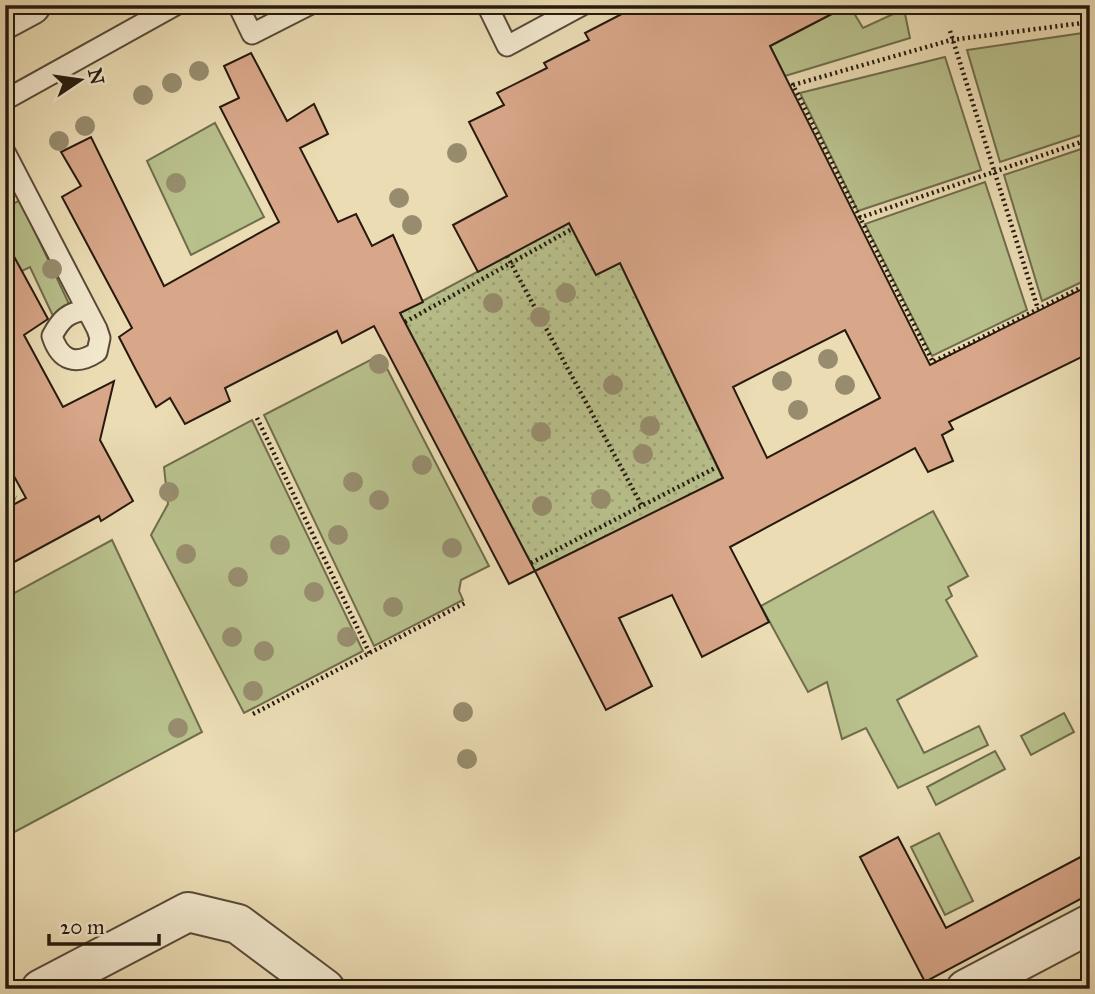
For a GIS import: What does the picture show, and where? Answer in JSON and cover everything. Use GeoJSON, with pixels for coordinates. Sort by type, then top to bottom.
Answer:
{"type":"FeatureCollection","features":[{"type":"Feature","properties":{"kind":"street"},"geometry":{"type":"LineString","coordinates":[[5,19],[31,5]]}},
{"type":"Feature","properties":{"kind":"street"},"geometry":{"type":"LineString","coordinates":[[41,989],[188,912],[238,923],[325,989]]}},
{"type":"Feature","properties":{"kind":"street"},"geometry":{"type":"LineString","coordinates":[[966,989],[1090,924]]}},
{"type":"Feature","properties":{"kind":"lane"},"geometry":{"type":"LineString","coordinates":[[5,100],[176,5]]}},
{"type":"Feature","properties":{"kind":"lane"},"geometry":{"type":"LineString","coordinates":[[238,5],[252,34],[309,5]]}},
{"type":"Feature","properties":{"kind":"lane"},"geometry":{"type":"LineString","coordinates":[[487,5],[507,46],[583,5]]}},
{"type":"Feature","properties":{"kind":"lane"},"geometry":{"type":"LineString","coordinates":[[5,152],[87,310]]}},
{"type":"Feature","properties":{"kind":"path"},"geometry":{"type":"LineString","coordinates":[[1090,22],[951,40],[793,85],[933,362],[1090,283]]}},
{"type":"Feature","properties":{"kind":"path"},"geometry":{"type":"LineString","coordinates":[[950,31],[1038,309]]}},
{"type":"Feature","properties":{"kind":"path"},"geometry":{"type":"LineString","coordinates":[[859,218],[1090,139]]}},
{"type":"Feature","properties":{"kind":"path"},"geometry":{"type":"LineString","coordinates":[[405,322],[572,229]]}},
{"type":"Feature","properties":{"kind":"path"},"geometry":{"type":"LineString","coordinates":[[507,256],[642,506]]}},
{"type":"Feature","properties":{"kind":"path"},"geometry":{"type":"LineString","coordinates":[[257,418],[370,654]]}},
{"type":"Feature","properties":{"kind":"path"},"geometry":{"type":"LineString","coordinates":[[531,563],[717,467]]}},
{"type":"Feature","properties":{"kind":"path"},"geometry":{"type":"LineString","coordinates":[[5,495],[16,498]]}},
{"type":"Feature","properties":{"kind":"path"},"geometry":{"type":"LineString","coordinates":[[253,714],[465,603]]}},
{"type":"Feature","properties":{"kind":"green space"},"geometry":{"type":"Polygon","coordinates":[[[849,5],[863,28],[904,9],[910,38],[785,76],[770,46],[849,5]]]}},
{"type":"Feature","properties":{"kind":"green space"},"geometry":{"type":"Polygon","coordinates":[[[1090,32],[1090,132],[1000,162],[967,50],[1090,32]]]}},
{"type":"Feature","properties":{"kind":"green space"},"geometry":{"type":"Polygon","coordinates":[[[945,57],[981,170],[858,211],[800,93],[945,57]]]}},
{"type":"Feature","properties":{"kind":"green space"},"geometry":{"type":"Polygon","coordinates":[[[215,123],[264,217],[191,255],[147,161],[215,123]]]}},
{"type":"Feature","properties":{"kind":"green space"},"geometry":{"type":"Polygon","coordinates":[[[1090,146],[1090,278],[1042,301],[1004,175],[1090,146]]]}},
{"type":"Feature","properties":{"kind":"green space"},"geometry":{"type":"Polygon","coordinates":[[[985,182],[1027,310],[932,356],[865,224],[985,182]]]}},
{"type":"Feature","properties":{"kind":"green space"},"geometry":{"type":"Polygon","coordinates":[[[20,200],[70,306],[53,316],[30,267],[5,279],[5,209],[20,200]]]}},
{"type":"Feature","properties":{"kind":"green space"},"geometry":{"type":"Polygon","coordinates":[[[569,223],[596,275],[620,263],[723,479],[535,571],[400,313],[569,223]]]}},
{"type":"Feature","properties":{"kind":"green space"},"geometry":{"type":"Polygon","coordinates":[[[380,355],[489,566],[461,580],[459,591],[463,600],[374,646],[264,415],[380,355]]]}},
{"type":"Feature","properties":{"kind":"green space"},"geometry":{"type":"Polygon","coordinates":[[[252,420],[363,651],[244,713],[151,535],[168,504],[164,467],[252,420]]]}},
{"type":"Feature","properties":{"kind":"green space"},"geometry":{"type":"Polygon","coordinates":[[[933,511],[968,576],[948,587],[952,596],[946,600],[977,656],[897,700],[924,753],[979,726],[988,745],[898,788],[866,728],[842,739],[827,682],[808,692],[761,606],[933,511]]]}},
{"type":"Feature","properties":{"kind":"green space"},"geometry":{"type":"Polygon","coordinates":[[[112,540],[202,732],[5,837],[5,598],[112,540]]]}},
{"type":"Feature","properties":{"kind":"green space"},"geometry":{"type":"Polygon","coordinates":[[[1064,713],[1074,732],[1031,755],[1021,736],[1064,713]]]}},
{"type":"Feature","properties":{"kind":"green space"},"geometry":{"type":"Polygon","coordinates":[[[995,751],[1005,769],[936,805],[927,787],[995,751]]]}},
{"type":"Feature","properties":{"kind":"green space"},"geometry":{"type":"Polygon","coordinates":[[[939,833],[973,901],[945,915],[911,847],[939,833]]]}},
{"type":"Feature","properties":{"kind":"building"},"geometry":{"type":"Polygon","coordinates":[[[639,5],[849,5],[770,46],[930,365],[1090,285],[1090,353],[949,422],[953,429],[942,435],[953,461],[928,472],[915,448],[730,547],[769,622],[702,657],[672,595],[619,618],[652,686],[606,710],[535,571],[723,478],[620,263],[596,275],[569,223],[478,272],[453,225],[507,196],[469,122],[504,105],[497,93],[547,68],[544,63],[589,40],[585,33],[639,5]],[[845,330],[733,387],[767,458],[880,398],[845,330]]]}},
{"type":"Feature","properties":{"kind":"building"},"geometry":{"type":"Polygon","coordinates":[[[251,53],[287,121],[314,104],[328,134],[300,148],[338,222],[356,214],[372,246],[393,235],[423,302],[400,313],[535,571],[509,584],[374,326],[342,343],[337,331],[225,388],[230,401],[185,424],[170,398],[156,407],[119,337],[132,328],[62,197],[81,186],[61,152],[91,137],[164,286],[279,222],[220,107],[239,98],[224,66],[251,53]]]}},
{"type":"Feature","properties":{"kind":"building"},"geometry":{"type":"Polygon","coordinates":[[[5,240],[48,319],[24,335],[63,407],[114,381],[100,440],[133,501],[101,521],[99,516],[5,567],[5,509],[26,498],[5,460],[5,240]]]}},
{"type":"Feature","properties":{"kind":"building"},"geometry":{"type":"Polygon","coordinates":[[[898,837],[946,928],[1090,852],[1090,894],[925,982],[860,857],[898,837]]]}}]}
